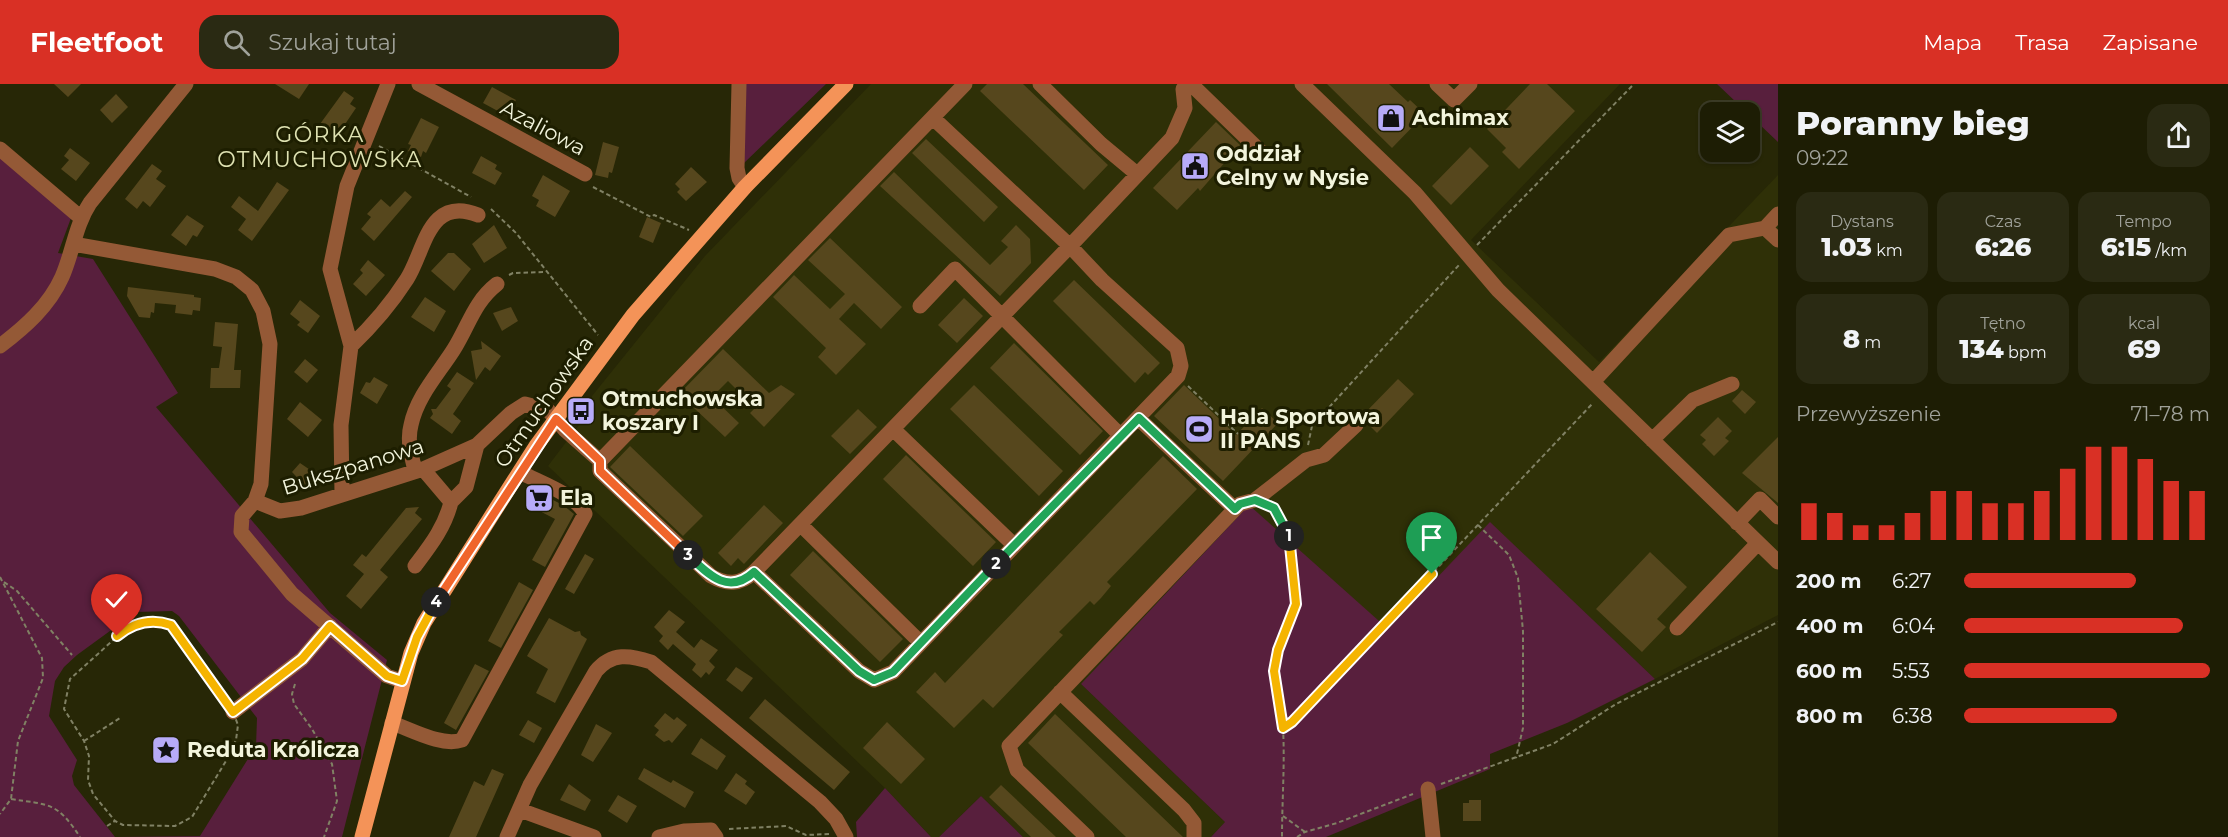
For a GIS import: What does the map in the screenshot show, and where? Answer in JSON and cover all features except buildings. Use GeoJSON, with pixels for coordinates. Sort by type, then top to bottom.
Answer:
{"type":"FeatureCollection","features":[{"type":"Feature","properties":{"kind":"main road","name":"Otmuchowska"},"geometry":{"type":"LineString","coordinates":[[362,837],[402,681],[424,623],[520,472],[633,315],[745,187],[846,84]]}},
{"type":"Feature","properties":{"kind":"street"},"geometry":{"type":"LineString","coordinates":[[0,346],[40,311],[54,293],[63,276],[80,218],[186,84]]}},
{"type":"Feature","properties":{"kind":"street"},"geometry":{"type":"LineString","coordinates":[[342,494],[341,425],[351,346],[330,269],[347,186],[388,84]]}},
{"type":"Feature","properties":{"kind":"street","name":"Azaliowa"},"geometry":{"type":"LineString","coordinates":[[419,84],[585,174]]}},
{"type":"Feature","properties":{"kind":"street"},"geometry":{"type":"LineString","coordinates":[[739,84],[737,168],[745,187]]}},
{"type":"Feature","properties":{"kind":"street"},"geometry":{"type":"LineString","coordinates":[[965,84],[600,461],[600,471],[711,576],[722,583],[734,584],[747,579],[1002,317],[1172,138],[1185,108],[1185,85]]}},
{"type":"Feature","properties":{"kind":"street"},"geometry":{"type":"LineString","coordinates":[[1040,84],[1101,144],[1137,174]]}},
{"type":"Feature","properties":{"kind":"street"},"geometry":{"type":"LineString","coordinates":[[1302,84],[1415,193],[1498,290],[1778,562]]}},
{"type":"Feature","properties":{"kind":"street"},"geometry":{"type":"LineString","coordinates":[[1437,84],[1454,100],[1470,84]]}},
{"type":"Feature","properties":{"kind":"street"},"geometry":{"type":"LineString","coordinates":[[1185,85],[1262,153]]}},
{"type":"Feature","properties":{"kind":"street"},"geometry":{"type":"LineString","coordinates":[[754,572],[859,671],[874,680],[893,672],[1178,376],[1181,366],[1177,348],[1102,280],[1070,246],[933,118]]}},
{"type":"Feature","properties":{"kind":"street"},"geometry":{"type":"LineString","coordinates":[[0,149],[80,218]]}},
{"type":"Feature","properties":{"kind":"street"},"geometry":{"type":"LineString","coordinates":[[351,346],[395,297],[409,276],[424,236],[433,223],[450,212],[481,207]]}},
{"type":"Feature","properties":{"kind":"street"},"geometry":{"type":"LineString","coordinates":[[1598,387],[1729,235],[1765,228],[1778,214]]}},
{"type":"Feature","properties":{"kind":"street"},"geometry":{"type":"LineString","coordinates":[[1765,228],[1778,240]]}},
{"type":"Feature","properties":{"kind":"street","name":"Bukszpanowa"},"geometry":{"type":"LineString","coordinates":[[73,244],[215,269],[236,277],[252,290],[263,310],[270,344],[264,460],[261,484],[255,501],[280,512],[301,508],[419,469],[477,445],[511,413],[525,404],[548,410],[556,419]]}},
{"type":"Feature","properties":{"kind":"street"},"geometry":{"type":"LineString","coordinates":[[920,306],[955,269],[1121,436]]}},
{"type":"Feature","properties":{"kind":"street"},"geometry":{"type":"LineString","coordinates":[[451,502],[419,469],[409,440],[411,424],[426,389],[455,347],[474,309],[484,294],[497,284]]}},
{"type":"Feature","properties":{"kind":"street"},"geometry":{"type":"LineString","coordinates":[[1652,440],[1693,400],[1732,384]]}},
{"type":"Feature","properties":{"kind":"street"},"geometry":{"type":"LineString","coordinates":[[1139,418],[1235,509]]}},
{"type":"Feature","properties":{"kind":"street"},"geometry":{"type":"LineString","coordinates":[[556,419],[600,461]]}},
{"type":"Feature","properties":{"kind":"street"},"geometry":{"type":"LineString","coordinates":[[1087,837],[1017,770],[1009,746],[1240,504],[1255,500],[1306,460],[1324,455],[1356,425]]}},
{"type":"Feature","properties":{"kind":"street"},"geometry":{"type":"LineString","coordinates":[[893,429],[1014,545]]}},
{"type":"Feature","properties":{"kind":"street"},"geometry":{"type":"LineString","coordinates":[[415,566],[437,536],[448,516],[451,502],[465,487],[477,445]]}},
{"type":"Feature","properties":{"kind":"street"},"geometry":{"type":"LineString","coordinates":[[392,723],[442,740],[455,743],[462,740],[585,514],[582,506],[565,494],[520,472]]}},
{"type":"Feature","properties":{"kind":"street"},"geometry":{"type":"LineString","coordinates":[[1737,523],[1760,499],[1778,517]]}},
{"type":"Feature","properties":{"kind":"street"},"geometry":{"type":"LineString","coordinates":[[255,501],[242,516],[241,532],[292,594],[387,676],[402,681]]}},
{"type":"Feature","properties":{"kind":"street"},"geometry":{"type":"LineString","coordinates":[[801,525],[921,643]]}},
{"type":"Feature","properties":{"kind":"street"},"geometry":{"type":"LineString","coordinates":[[1677,627],[1758,543]]}},
{"type":"Feature","properties":{"kind":"street"},"geometry":{"type":"LineString","coordinates":[[233,712],[302,659],[330,626]]}},
{"type":"Feature","properties":{"kind":"street"},"geometry":{"type":"LineString","coordinates":[[507,837],[535,776],[596,671],[604,662],[614,657],[632,656],[651,662],[726,723],[820,802],[844,833]]}},
{"type":"Feature","properties":{"kind":"street"},"geometry":{"type":"LineString","coordinates":[[1060,692],[1184,810],[1194,823],[1194,837]]}},
{"type":"Feature","properties":{"kind":"street"},"geometry":{"type":"LineString","coordinates":[[1428,789],[1433,837]]}},
{"type":"Feature","properties":{"kind":"street"},"geometry":{"type":"LineString","coordinates":[[520,810],[594,837]]}},
{"type":"Feature","properties":{"kind":"street"},"geometry":{"type":"LineString","coordinates":[[659,837],[699,828],[713,833]]}},
{"type":"Feature","properties":{"kind":"path"},"geometry":{"type":"LineString","coordinates":[[366,139],[481,207],[516,233],[598,335]]}},
{"type":"Feature","properties":{"kind":"path"},"geometry":{"type":"LineString","coordinates":[[585,174],[595,189],[604,195],[651,217],[654,214],[683,226],[698,238]]}},
{"type":"Feature","properties":{"kind":"path"},"geometry":{"type":"LineString","coordinates":[[497,284],[513,273],[547,272]]}},
{"type":"Feature","properties":{"kind":"path"},"geometry":{"type":"LineString","coordinates":[[1178,376],[1238,434]]}},
{"type":"Feature","properties":{"kind":"path"},"geometry":{"type":"LineString","coordinates":[[1283,728],[1292,722],[1478,525],[1598,387]]}},
{"type":"Feature","properties":{"kind":"path"},"geometry":{"type":"LineString","coordinates":[[1255,500],[1274,508],[1292,542],[1296,604],[1278,650],[1274,671],[1283,728],[1282,837]]}},
{"type":"Feature","properties":{"kind":"path"},"geometry":{"type":"LineString","coordinates":[[1478,525],[1509,555],[1518,578],[1523,631],[1523,728],[1516,758]]}},
{"type":"Feature","properties":{"kind":"path"},"geometry":{"type":"LineString","coordinates":[[1,579],[18,591],[72,656]]}},
{"type":"Feature","properties":{"kind":"path"},"geometry":{"type":"LineString","coordinates":[[0,814],[11,799],[18,741],[43,678],[42,658],[1,579]]}},
{"type":"Feature","properties":{"kind":"path"},"geometry":{"type":"LineString","coordinates":[[162,622],[171,625],[233,712],[238,725],[236,740],[192,817],[175,826],[123,825],[115,821],[93,794],[88,780],[89,756],[84,741],[64,709],[70,679],[130,625],[162,622]]}},
{"type":"Feature","properties":{"kind":"path"},"geometry":{"type":"LineString","coordinates":[[1297,837],[1305,832],[1338,823],[1553,744],[1616,704],[1778,622]]}},
{"type":"Feature","properties":{"kind":"path"},"geometry":{"type":"LineString","coordinates":[[302,659],[292,694],[294,704],[312,729],[332,764],[337,801],[324,837]]}},
{"type":"Feature","properties":{"kind":"path"},"geometry":{"type":"LineString","coordinates":[[84,741],[120,718]]}},
{"type":"Feature","properties":{"kind":"path"},"geometry":{"type":"LineString","coordinates":[[11,799],[52,805],[65,815],[80,837]]}},
{"type":"Feature","properties":{"kind":"path"},"geometry":{"type":"LineString","coordinates":[[1282,815],[1305,832]]}},
{"type":"Feature","properties":{"kind":"path"},"geometry":{"type":"LineString","coordinates":[[107,826],[115,821]]}},
{"type":"Feature","properties":{"kind":"path"},"geometry":{"type":"LineString","coordinates":[[713,833],[786,826],[806,835],[844,833]]}},
{"type":"Feature","properties":{"kind":"shaded area"},"geometry":{"type":"Polygon","coordinates":[[[746,84],[826,84],[744,163],[746,84]]]}},
{"type":"Feature","properties":{"kind":"shaded area"},"geometry":{"type":"Polygon","coordinates":[[[871,84],[1620,84],[1471,240],[1599,362],[1778,175],[1778,615],[1655,679],[1490,523],[1388,629],[1081,684],[1225,822],[1211,837],[1023,837],[981,796],[939,837],[931,837],[885,788],[548,466],[589,412],[592,396],[705,256],[871,84]]]}},
{"type":"Feature","properties":{"kind":"shaded area"},"geometry":{"type":"Polygon","coordinates":[[[1717,84],[1778,84],[1778,142],[1760,125],[1760,102],[1736,102],[1717,84]]]}},
{"type":"Feature","properties":{"kind":"shaded area"},"geometry":{"type":"Polygon","coordinates":[[[0,155],[71,218],[58,253],[93,259],[178,393],[156,407],[330,613],[387,660],[342,837],[115,837],[0,837],[0,155]],[[172,611],[136,612],[77,655],[64,667],[55,681],[49,716],[77,760],[72,776],[74,785],[115,837],[200,836],[256,746],[257,718],[179,616],[172,611]]]}},
{"type":"Feature","properties":{"kind":"shaded area"},"geometry":{"type":"Polygon","coordinates":[[[1249,505],[1388,629],[1490,522],[1655,679],[1567,723],[1490,754],[1490,769],[1326,837],[1211,837],[1225,822],[1081,684],[1249,505]]]}},
{"type":"Feature","properties":{"kind":"shaded area"},"geometry":{"type":"Polygon","coordinates":[[[885,788],[931,837],[857,837],[856,822],[885,788]]]}},
{"type":"Feature","properties":{"kind":"shaded area"},"geometry":{"type":"Polygon","coordinates":[[[981,796],[1023,837],[939,837],[981,796]]]}},
{"type":"Feature","properties":{"kind":"place","name":"Achimax"},"geometry":{"type":"Point","coordinates":[1391,118]}},
{"type":"Feature","properties":{"kind":"place","name":"Oddział Celny w Nysie"},"geometry":{"type":"Point","coordinates":[1195,166]}},
{"type":"Feature","properties":{"kind":"place","name":"Otmuchowska koszary I"},"geometry":{"type":"Point","coordinates":[581,411]}},
{"type":"Feature","properties":{"kind":"place","name":"Hala Sportowa II PANS"},"geometry":{"type":"Point","coordinates":[1199,429]}},
{"type":"Feature","properties":{"kind":"place","name":"Ela"},"geometry":{"type":"Point","coordinates":[539,498]}},
{"type":"Feature","properties":{"kind":"place","name":"Reduta Królicza"},"geometry":{"type":"Point","coordinates":[166,750]}},
{"type":"Feature","properties":{"kind":"district","name":"GÓRKA OTMUCHOWSKA"},"geometry":{"type":"Point","coordinates":[320,146]}},
{"type":"Feature","properties":{"kind":"route"},"geometry":{"type":"LineString","coordinates":[[117,636],[130,625],[162,622],[171,625],[233,712],[302,659],[330,626],[387,676],[402,681],[424,623],[536,446],[556,419],[600,461],[600,471],[711,576],[722,583],[734,584],[747,579],[754,572],[859,671],[874,680],[893,672],[1139,418],[1235,509],[1240,504],[1255,500],[1274,508],[1283,522],[1292,542],[1296,604],[1278,650],[1274,671],[1283,728],[1292,722],[1432,574]]}}]}
